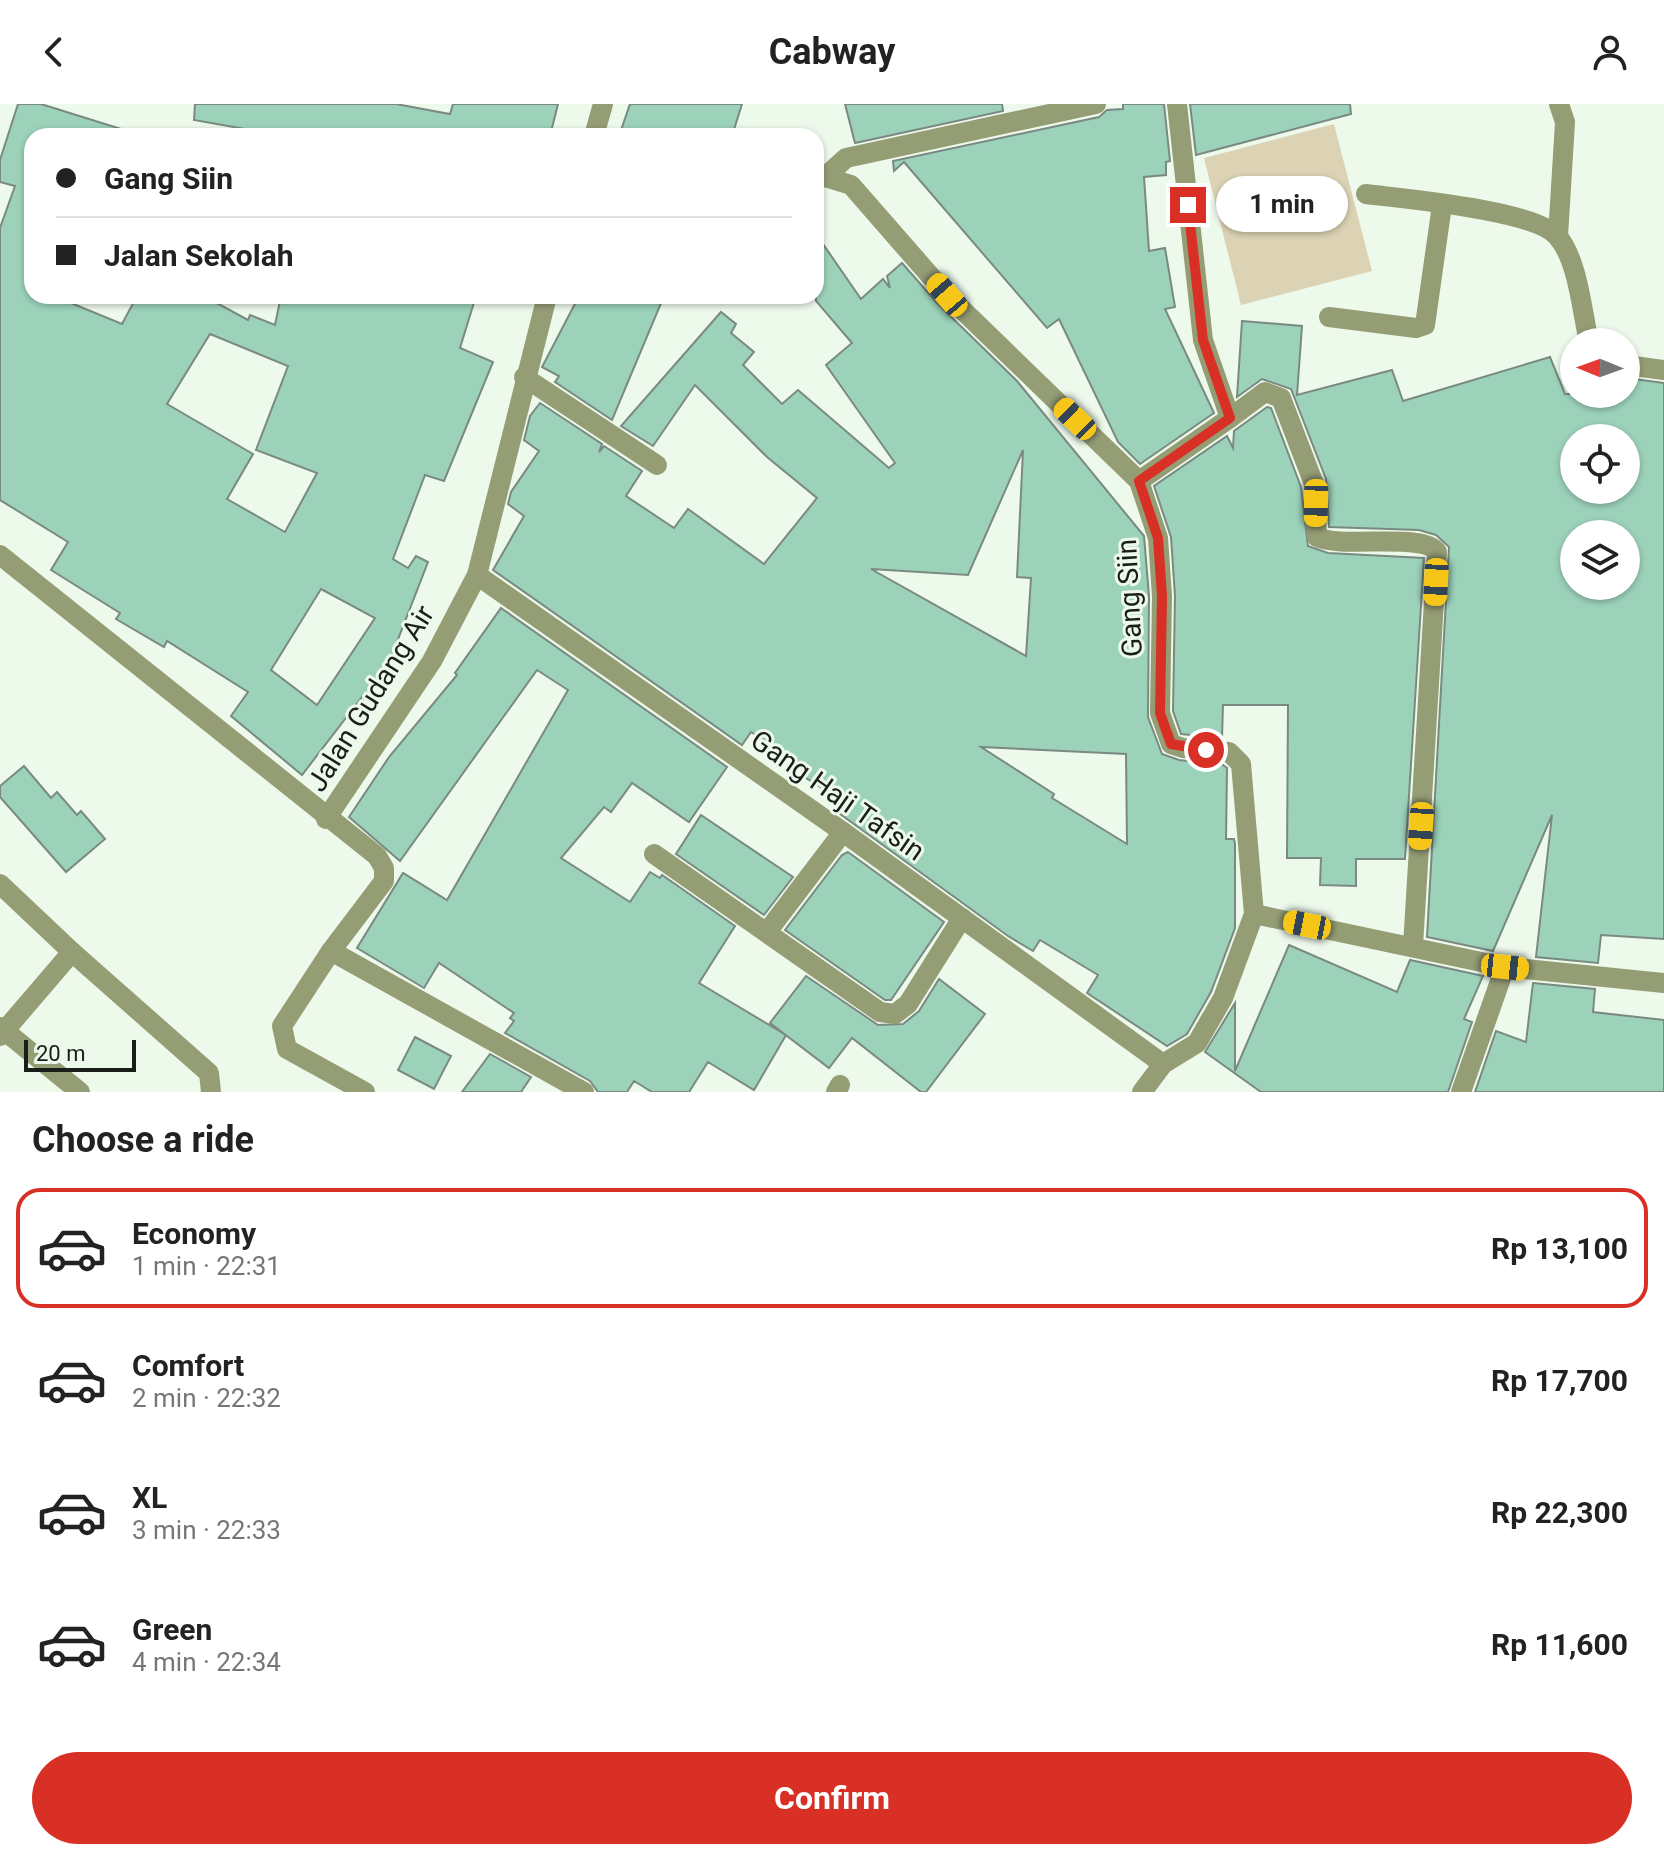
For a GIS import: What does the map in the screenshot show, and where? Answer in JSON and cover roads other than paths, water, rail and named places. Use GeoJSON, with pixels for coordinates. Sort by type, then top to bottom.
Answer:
{"type":"FeatureCollection","features":[{"type":"Feature","properties":{"kind":"street"},"geometry":{"type":"LineString","coordinates":[[596,128],[603,104]]}},
{"type":"Feature","properties":{"kind":"street"},"geometry":{"type":"LineString","coordinates":[[824,176],[846,158],[1096,104]]}},
{"type":"Feature","properties":{"kind":"street"},"geometry":{"type":"LineString","coordinates":[[1177,104],[1203,340],[1230,418]]}},
{"type":"Feature","properties":{"kind":"street"},"geometry":{"type":"LineString","coordinates":[[1559,104],[1565,122],[1558,236],[1574,271],[1586,328]]}},
{"type":"Feature","properties":{"kind":"street","name":"Gang Siin"},"geometry":{"type":"LineString","coordinates":[[824,179],[851,185],[947,295],[1139,481],[1158,538],[1162,596],[1160,713],[1163,730],[1171,744],[1229,752],[1241,764],[1254,914]]}},
{"type":"Feature","properties":{"kind":"street"},"geometry":{"type":"LineString","coordinates":[[1366,194],[1534,220],[1558,236]]}},
{"type":"Feature","properties":{"kind":"street"},"geometry":{"type":"LineString","coordinates":[[1329,317],[1416,328],[1425,325],[1442,205]]}},
{"type":"Feature","properties":{"kind":"street","name":"Jalan Gudang Air"},"geometry":{"type":"LineString","coordinates":[[0,555],[326,819],[432,661],[477,575],[524,377],[545,304]]}},
{"type":"Feature","properties":{"kind":"street"},"geometry":{"type":"LineString","coordinates":[[1640,367],[1664,370]]}},
{"type":"Feature","properties":{"kind":"street"},"geometry":{"type":"LineString","coordinates":[[524,377],[657,465]]}},
{"type":"Feature","properties":{"kind":"street"},"geometry":{"type":"LineString","coordinates":[[1139,481],[1265,392],[1281,398],[1314,484],[1317,537],[1343,542],[1426,543],[1437,552],[1413,946]]}},
{"type":"Feature","properties":{"kind":"street","name":"Gang Haji Tafsin"},"geometry":{"type":"LineString","coordinates":[[477,575],[843,832],[1163,1064]]}},
{"type":"Feature","properties":{"kind":"street"},"geometry":{"type":"LineString","coordinates":[[326,819],[377,856],[384,868],[384,881],[331,951],[282,1026],[287,1049],[365,1092]]}},
{"type":"Feature","properties":{"kind":"street"},"geometry":{"type":"LineString","coordinates":[[767,932],[843,832]]}},
{"type":"Feature","properties":{"kind":"street"},"geometry":{"type":"LineString","coordinates":[[654,854],[880,1012],[895,1014],[913,997],[962,918]]}},
{"type":"Feature","properties":{"kind":"street"},"geometry":{"type":"LineString","coordinates":[[0,884],[209,1073],[211,1092]]}},
{"type":"Feature","properties":{"kind":"street"},"geometry":{"type":"LineString","coordinates":[[1142,1092],[1163,1064],[1197,1043],[1223,998],[1254,914],[1505,967],[1664,983]]}},
{"type":"Feature","properties":{"kind":"street"},"geometry":{"type":"LineString","coordinates":[[331,951],[584,1092]]}},
{"type":"Feature","properties":{"kind":"street"},"geometry":{"type":"LineString","coordinates":[[72,952],[2,1032],[80,1092]]}},
{"type":"Feature","properties":{"kind":"street"},"geometry":{"type":"LineString","coordinates":[[1461,1092],[1505,967]]}}]}
